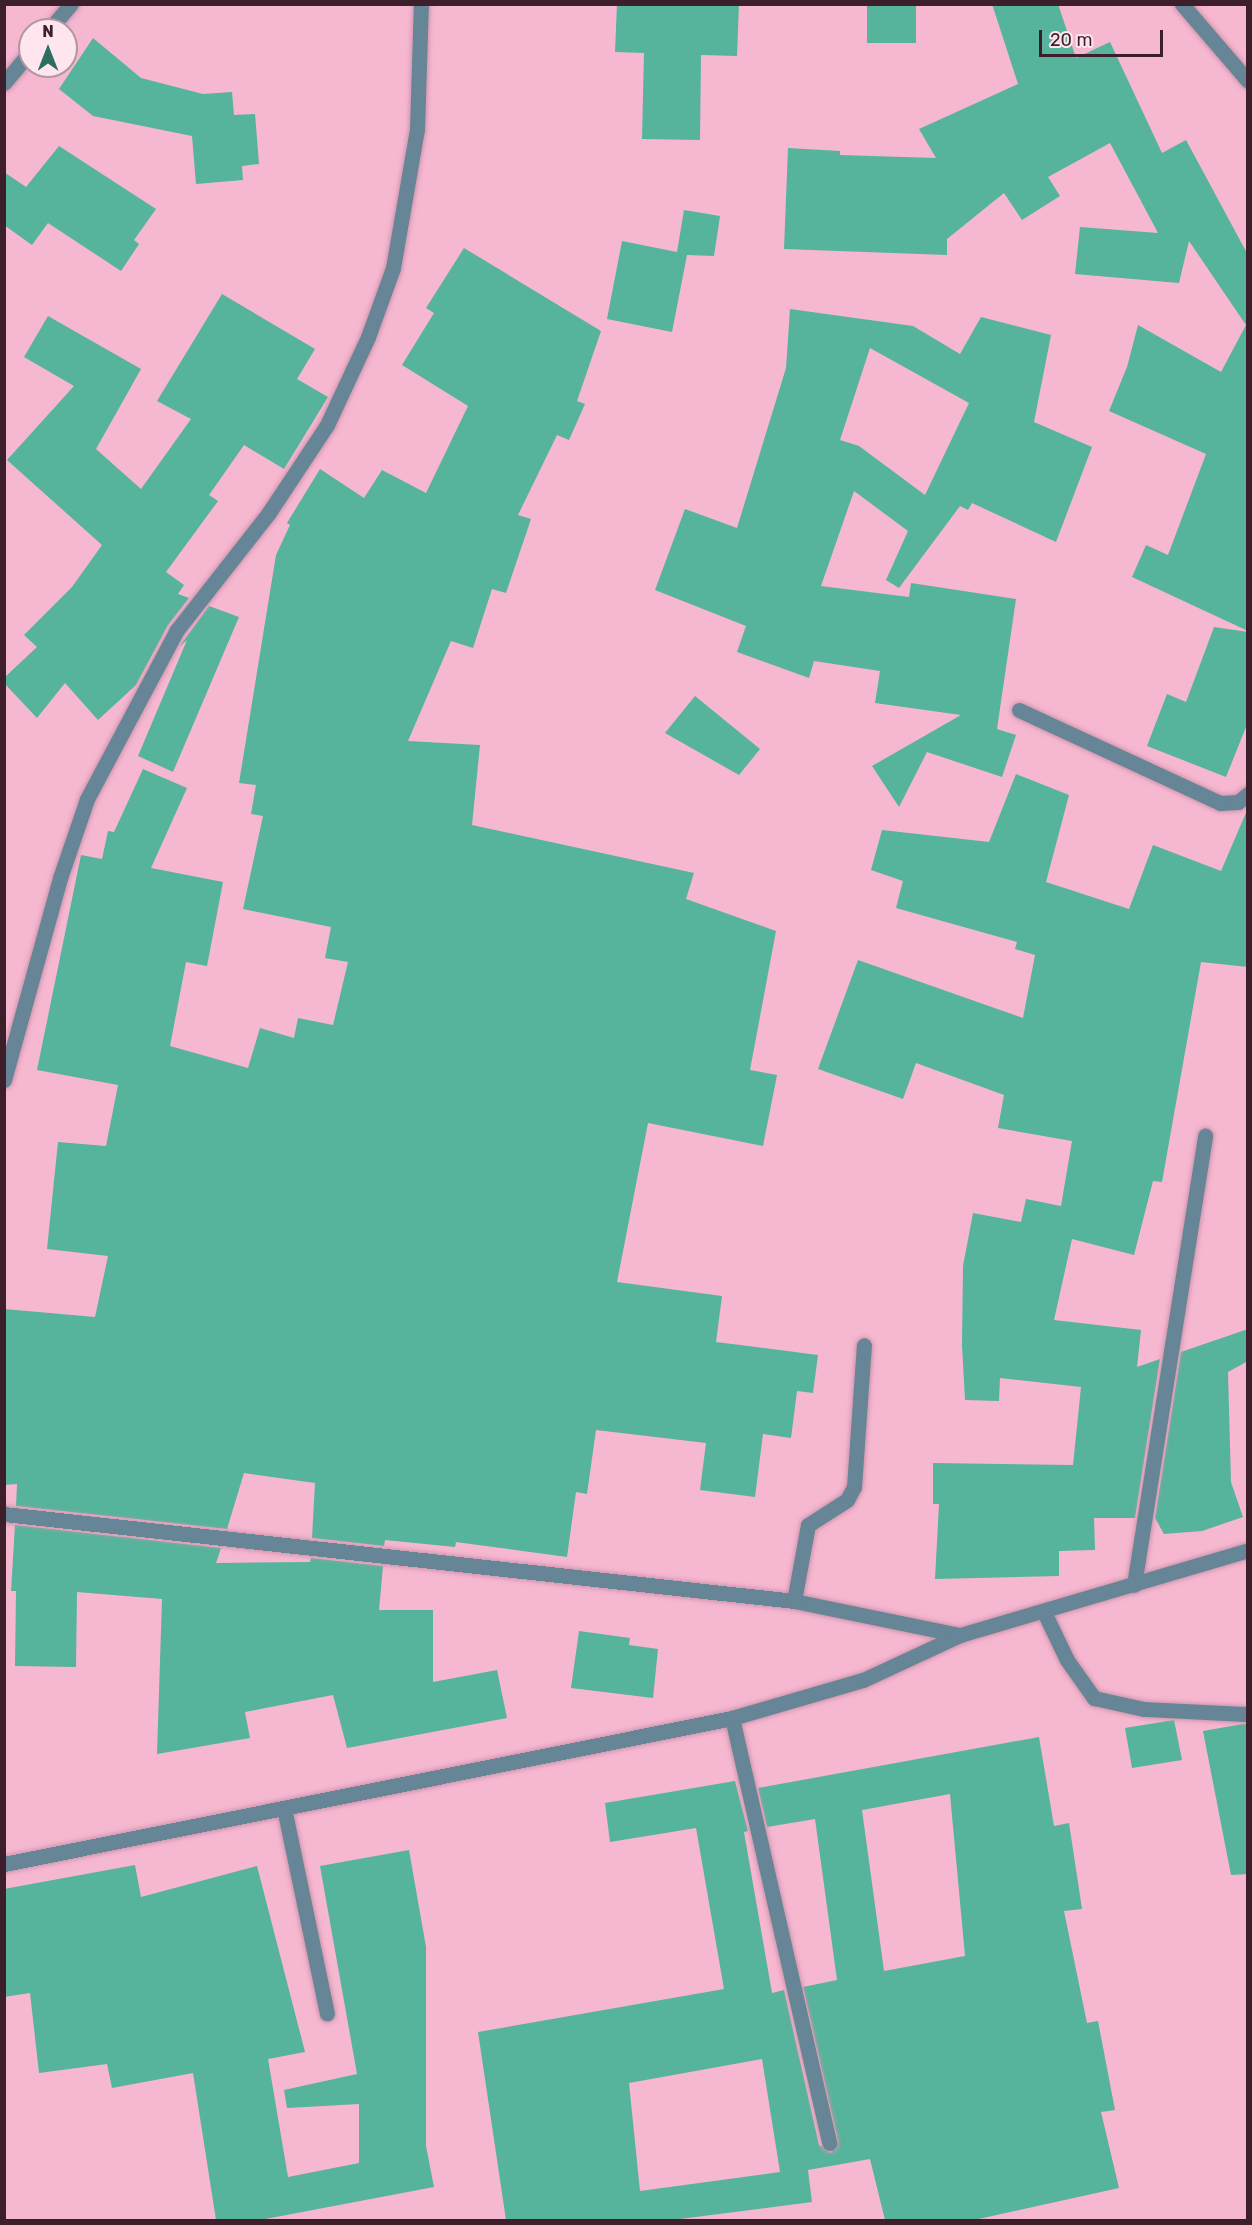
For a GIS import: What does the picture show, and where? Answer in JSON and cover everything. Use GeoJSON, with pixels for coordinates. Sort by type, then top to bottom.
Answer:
{"type":"FeatureCollection","features":[{"type":"Feature","properties":{"kind":"street"},"geometry":{"type":"LineString","coordinates":[[59,18],[71,4]]}},
{"type":"Feature","properties":{"kind":"street"},"geometry":{"type":"LineString","coordinates":[[4,1080],[60,878],[87,799],[177,630],[268,514],[327,425],[368,337],[393,268],[417,129],[421,4]]}},
{"type":"Feature","properties":{"kind":"street"},"geometry":{"type":"LineString","coordinates":[[1182,4],[1248,81]]}},
{"type":"Feature","properties":{"kind":"street"},"geometry":{"type":"LineString","coordinates":[[4,82],[18,66]]}},
{"type":"Feature","properties":{"kind":"street"},"geometry":{"type":"LineString","coordinates":[[1019,710],[1221,803],[1238,802],[1248,794]]}},
{"type":"Feature","properties":{"kind":"street"},"geometry":{"type":"LineString","coordinates":[[1134,1585],[1204,1136]]}},
{"type":"Feature","properties":{"kind":"street"},"geometry":{"type":"LineString","coordinates":[[794,1601],[808,1525],[847,1500],[854,1487],[864,1345]]}},
{"type":"Feature","properties":{"kind":"street"},"geometry":{"type":"LineString","coordinates":[[4,1514],[794,1601],[960,1635]]}},
{"type":"Feature","properties":{"kind":"street"},"geometry":{"type":"LineString","coordinates":[[4,1864],[732,1718],[863,1680],[960,1635],[1248,1550]]}},
{"type":"Feature","properties":{"kind":"street"},"geometry":{"type":"LineString","coordinates":[[1044,1612],[1066,1660],[1094,1698],[1144,1709],[1248,1714]]}},
{"type":"Feature","properties":{"kind":"street"},"geometry":{"type":"LineString","coordinates":[[732,1718],[829,2143]]}},
{"type":"Feature","properties":{"kind":"street"},"geometry":{"type":"LineString","coordinates":[[284,1808],[327,2014]]}},
{"type":"Feature","properties":{"kind":"building"},"geometry":{"type":"Polygon","coordinates":[[[617,4],[739,4],[737,56],[701,55],[700,140],[642,139],[644,53],[615,52],[617,4]]]}},
{"type":"Feature","properties":{"kind":"building"},"geometry":{"type":"Polygon","coordinates":[[[867,4],[916,4],[916,43],[867,43],[867,4]]]}},
{"type":"Feature","properties":{"kind":"building"},"geometry":{"type":"Polygon","coordinates":[[[992,4],[1058,4],[1076,58],[1110,42],[1162,153],[1186,140],[1248,255],[1248,631],[1132,577],[1146,545],[1168,555],[1206,454],[1109,411],[1127,367],[1138,325],[1221,372],[1246,325],[1189,241],[1179,283],[1075,274],[1080,227],[1158,233],[1110,143],[1048,177],[1060,196],[1022,220],[1004,193],[947,239],[947,255],[784,249],[788,148],[840,151],[840,155],[936,158],[919,129],[1018,84],[992,4]]]}},
{"type":"Feature","properties":{"kind":"building"},"geometry":{"type":"Polygon","coordinates":[[[93,38],[141,78],[203,94],[232,92],[234,115],[255,114],[259,164],[242,166],[243,180],[196,184],[192,136],[93,116],[59,89],[66,78],[78,78],[78,60],[93,38]]]}},
{"type":"Feature","properties":{"kind":"building"},"geometry":{"type":"Polygon","coordinates":[[[59,146],[156,209],[134,240],[139,244],[121,271],[48,223],[32,245],[4,225],[4,172],[26,187],[59,146]]]}},
{"type":"Feature","properties":{"kind":"building"},"geometry":{"type":"Polygon","coordinates":[[[684,210],[720,216],[714,256],[687,255],[672,332],[607,319],[622,241],[677,252],[684,210]]]}},
{"type":"Feature","properties":{"kind":"building"},"geometry":{"type":"Polygon","coordinates":[[[464,248],[601,331],[577,401],[585,404],[569,440],[557,435],[518,515],[531,519],[506,593],[492,589],[473,648],[451,641],[408,741],[480,745],[472,825],[694,873],[686,899],[776,931],[750,1070],[777,1075],[763,1146],[648,1123],[617,1282],[722,1296],[716,1342],[818,1355],[813,1393],[797,1391],[791,1438],[763,1434],[755,1497],[700,1490],[706,1443],[596,1430],[587,1494],[576,1492],[567,1557],[456,1542],[455,1547],[385,1540],[384,1546],[312,1538],[315,1483],[244,1473],[227,1529],[16,1506],[17,1484],[4,1485],[4,1309],[95,1317],[108,1256],[47,1249],[58,1142],[106,1146],[118,1085],[37,1070],[81,855],[102,859],[108,831],[114,832],[143,769],[187,788],[151,868],[223,882],[207,966],[186,962],[170,1046],[248,1068],[260,1028],[294,1038],[298,1018],[333,1025],[348,962],[325,958],[331,927],[243,909],[263,816],[251,814],[256,785],[239,783],[276,555],[290,525],[287,523],[320,469],[364,498],[382,470],[426,493],[468,406],[402,365],[434,313],[426,308],[464,248]]]}},
{"type":"Feature","properties":{"kind":"building"},"geometry":{"type":"Polygon","coordinates":[[[222,294],[315,349],[297,379],[328,397],[284,469],[244,445],[209,495],[218,501],[166,572],[184,585],[178,594],[189,598],[168,625],[136,685],[98,720],[65,683],[37,718],[4,683],[4,678],[37,647],[24,635],[72,587],[102,545],[7,460],[74,386],[24,357],[48,316],[141,369],[96,449],[141,489],[191,419],[157,401],[222,294]]]}},
{"type":"Feature","properties":{"kind":"building"},"geometry":{"type":"Polygon","coordinates":[[[790,309],[913,326],[960,354],[981,317],[1051,335],[1034,422],[1092,447],[1056,542],[972,503],[968,510],[960,506],[899,588],[886,580],[908,531],[854,491],[821,586],[909,597],[911,583],[1016,599],[997,729],[1016,735],[1002,777],[927,752],[899,807],[872,766],[961,715],[875,703],[880,671],[814,661],[809,678],[737,652],[746,626],[655,590],[685,509],[737,528],[786,368],[790,309]],[[870,348],[840,440],[859,446],[925,495],[969,403],[870,348]]]}},
{"type":"Feature","properties":{"kind":"building"},"geometry":{"type":"Polygon","coordinates":[[[209,606],[239,617],[173,772],[138,756],[187,640],[179,647],[209,606]]]}},
{"type":"Feature","properties":{"kind":"building"},"geometry":{"type":"Polygon","coordinates":[[[1214,627],[1248,632],[1248,722],[1226,777],[1147,746],[1167,694],[1186,702],[1214,627]]]}},
{"type":"Feature","properties":{"kind":"building"},"geometry":{"type":"Polygon","coordinates":[[[695,696],[760,749],[739,775],[665,733],[695,696]]]}},
{"type":"Feature","properties":{"kind":"building"},"geometry":{"type":"Polygon","coordinates":[[[1016,774],[1069,795],[1046,882],[1129,909],[1153,845],[1221,871],[1248,808],[1248,967],[1201,962],[1162,1182],[1153,1181],[1134,1255],[1072,1239],[1054,1320],[1141,1330],[1137,1367],[1160,1359],[1135,1518],[1094,1518],[1095,1550],[1059,1551],[1059,1576],[935,1579],[939,1504],[933,1504],[933,1463],[1073,1465],[1081,1387],[1000,1378],[999,1401],[965,1400],[962,1345],[963,1266],[973,1213],[1021,1222],[1026,1199],[1061,1206],[1072,1141],[998,1128],[1004,1095],[916,1063],[903,1099],[818,1069],[858,960],[1023,1018],[1035,955],[1015,949],[1017,942],[896,908],[903,881],[871,870],[882,830],[989,842],[1016,774]]]}},
{"type":"Feature","properties":{"kind":"building"},"geometry":{"type":"Polygon","coordinates":[[[1248,1329],[1248,1361],[1228,1372],[1231,1482],[1243,1517],[1202,1531],[1164,1534],[1155,1518],[1181,1352],[1248,1329]]]}},
{"type":"Feature","properties":{"kind":"building"},"geometry":{"type":"Polygon","coordinates":[[[15,1525],[221,1548],[216,1563],[310,1562],[311,1558],[383,1566],[379,1610],[433,1610],[433,1682],[497,1670],[507,1718],[347,1748],[333,1695],[245,1712],[250,1738],[157,1754],[162,1599],[77,1592],[76,1667],[15,1666],[16,1591],[11,1591],[15,1525]]]}},
{"type":"Feature","properties":{"kind":"building"},"geometry":{"type":"Polygon","coordinates":[[[579,1631],[630,1638],[629,1645],[658,1649],[653,1698],[571,1688],[579,1631]]]}},
{"type":"Feature","properties":{"kind":"building"},"geometry":{"type":"Polygon","coordinates":[[[1174,1720],[1182,1760],[1132,1768],[1125,1728],[1174,1720]]]}},
{"type":"Feature","properties":{"kind":"building"},"geometry":{"type":"Polygon","coordinates":[[[1248,1724],[1248,1874],[1231,1875],[1203,1731],[1248,1724]]]}},
{"type":"Feature","properties":{"kind":"building"},"geometry":{"type":"Polygon","coordinates":[[[1039,1737],[1054,1826],[1069,1823],[1082,1909],[1064,1911],[1087,2023],[1098,2021],[1115,2110],[1101,2112],[1119,2188],[974,2220],[885,2220],[870,2159],[808,2170],[812,2202],[672,2220],[506,2220],[478,2032],[724,1989],[696,1828],[610,1842],[605,1803],[735,1781],[748,1831],[744,1832],[772,1993],[784,1990],[819,2145],[831,2153],[838,2141],[803,1987],[837,1980],[815,1819],[767,1827],[758,1788],[1039,1737]],[[950,1794],[862,1810],[884,1971],[965,1956],[950,1794]],[[762,2059],[629,2083],[640,2191],[780,2172],[762,2059]]]}},
{"type":"Feature","properties":{"kind":"building"},"geometry":{"type":"Polygon","coordinates":[[[409,1850],[426,1947],[426,2146],[434,2187],[260,2220],[216,2220],[193,2073],[112,2088],[107,2064],[39,2073],[30,1993],[4,1997],[4,1889],[135,1865],[141,1897],[257,1866],[305,2052],[268,2059],[288,2177],[359,2163],[359,2104],[287,2108],[284,2090],[357,2074],[320,1866],[409,1850]]]}}]}
